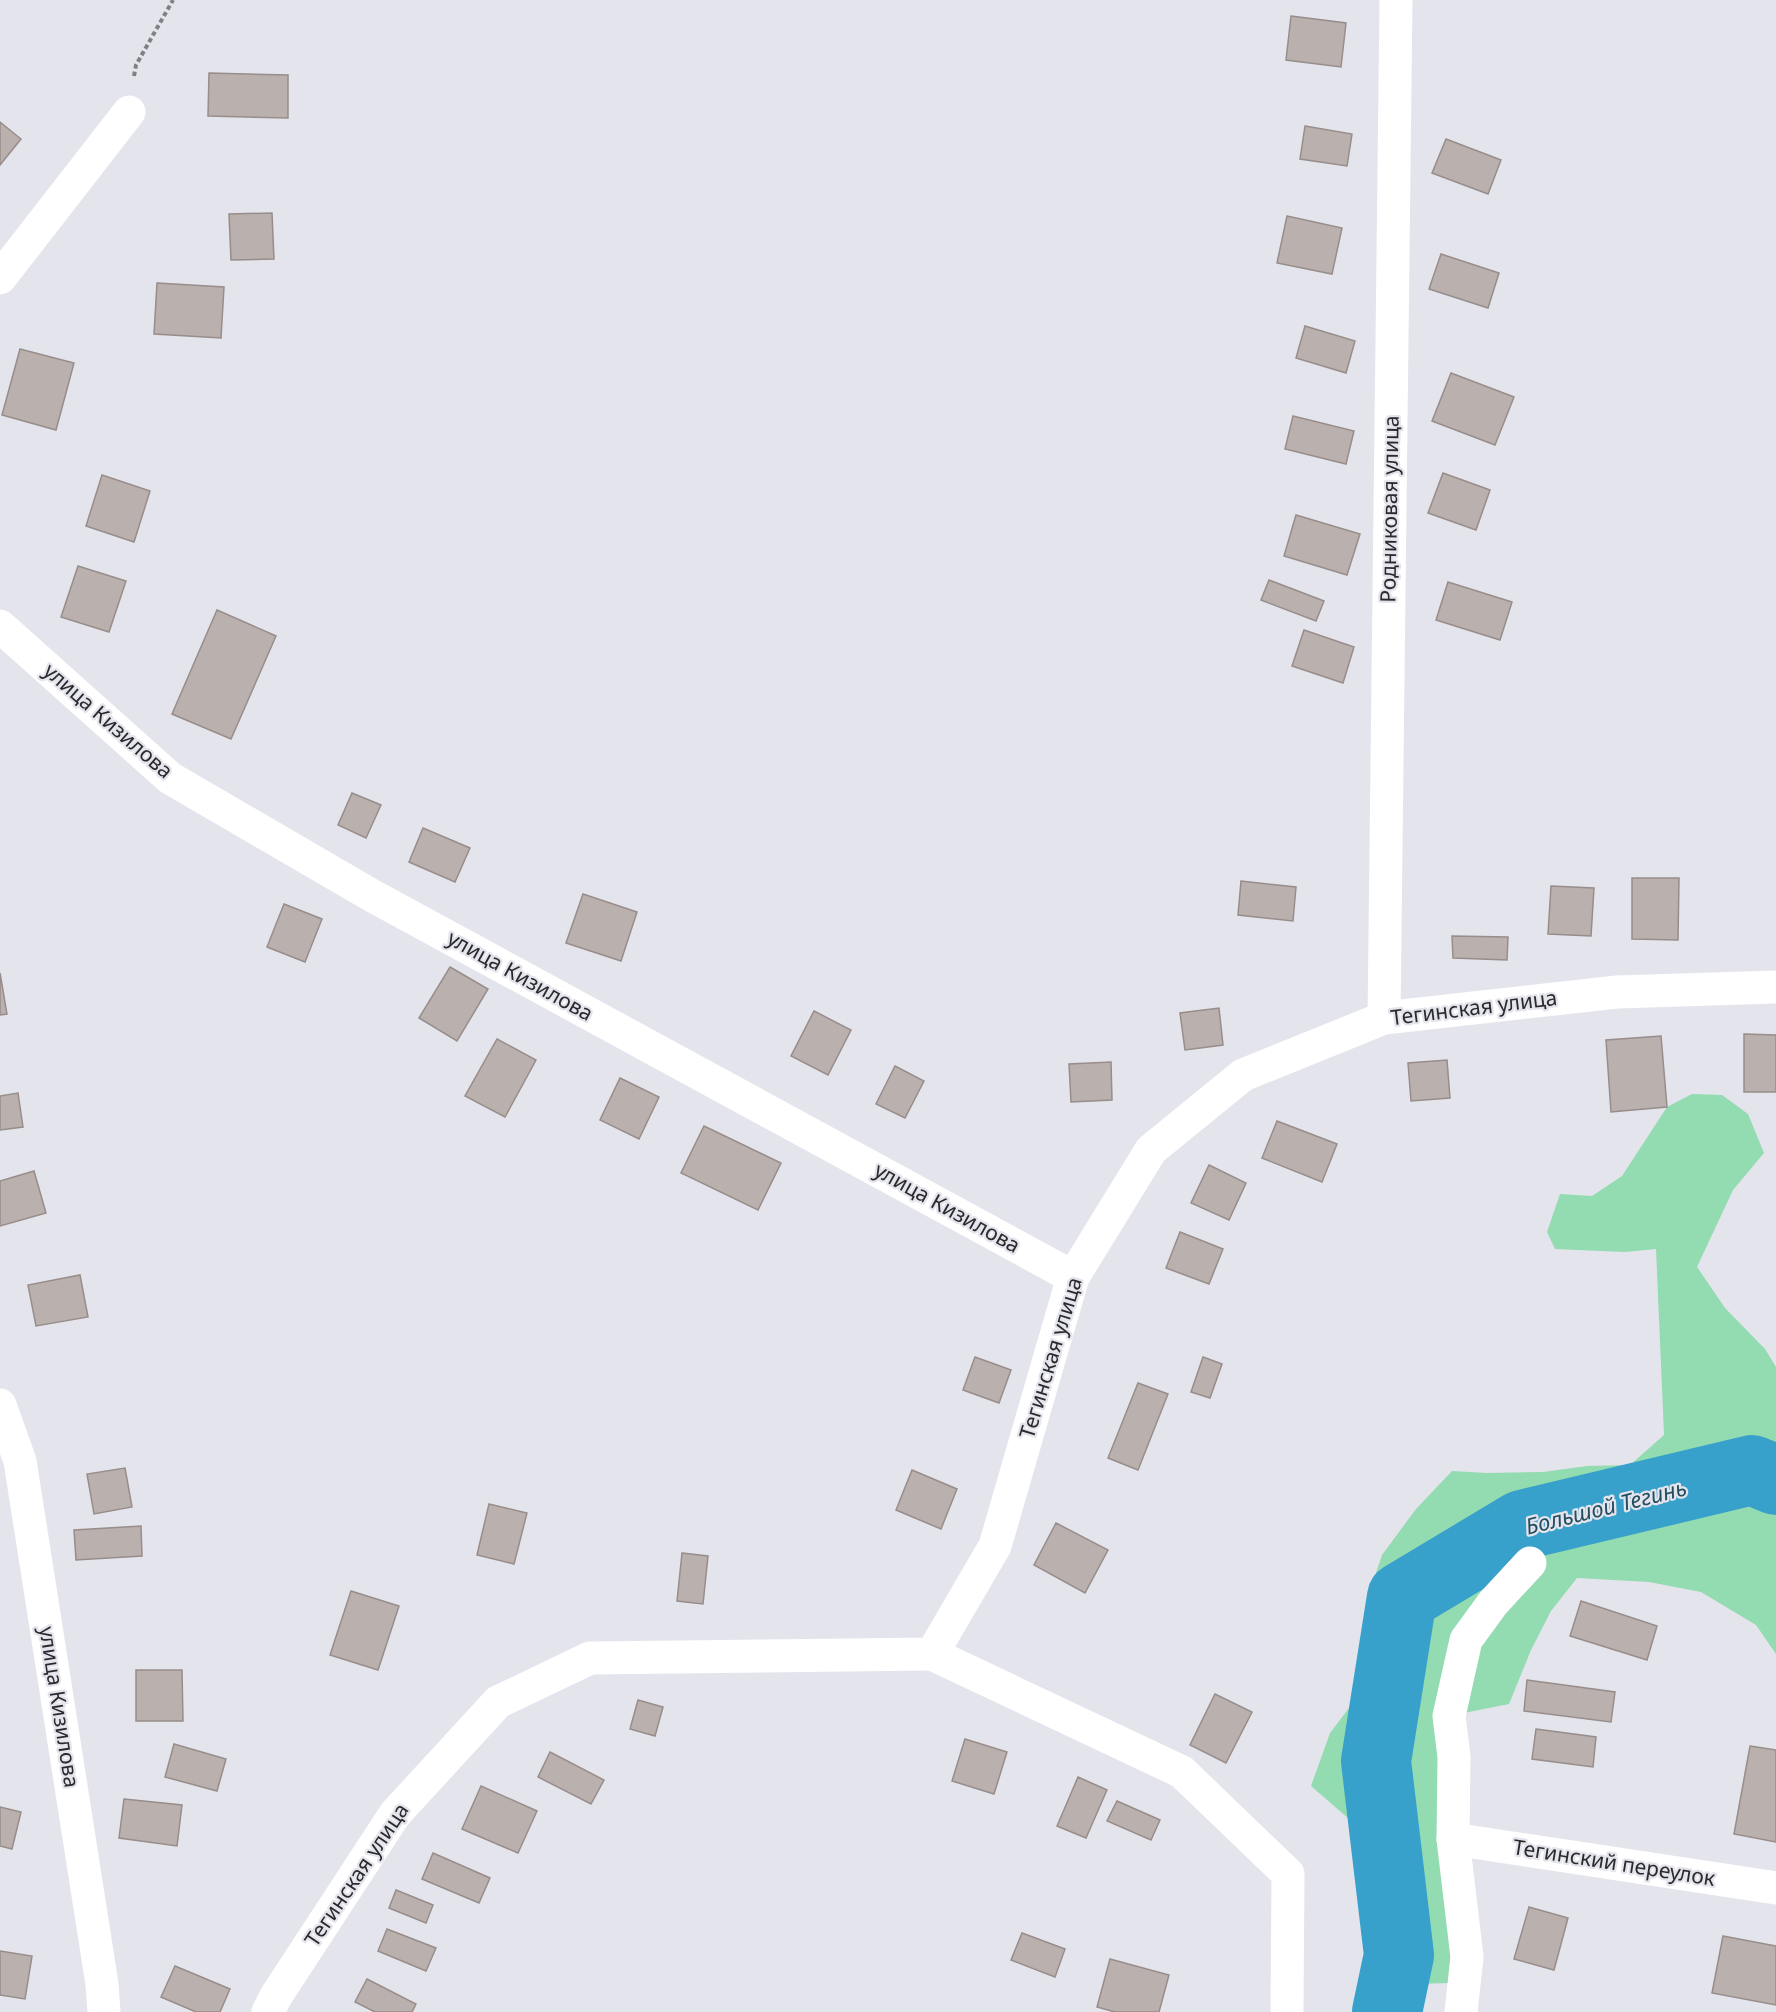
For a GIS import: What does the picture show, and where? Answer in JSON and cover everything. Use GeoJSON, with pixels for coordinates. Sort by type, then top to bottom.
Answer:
{"type":"FeatureCollection","features":[{"type":"Feature","properties":{"kind":"street","name":"Родниковая улица"},"geometry":{"type":"LineString","coordinates":[[1384,1018],[1396,0]]}},
{"type":"Feature","properties":{"kind":"street"},"geometry":{"type":"LineString","coordinates":[[0,278],[129,112]]}},
{"type":"Feature","properties":{"kind":"street","name":"улица Кизилова"},"geometry":{"type":"LineString","coordinates":[[0,626],[170,778],[371,895],[1073,1277]]}},
{"type":"Feature","properties":{"kind":"street","name":"Тегинская улица"},"geometry":{"type":"LineString","coordinates":[[932,1654],[995,1546],[1073,1277],[1151,1150],[1243,1075],[1384,1018],[1617,992],[1776,987]]}},
{"type":"Feature","properties":{"kind":"street","name":"улица Кизилова"},"geometry":{"type":"LineString","coordinates":[[0,1405],[20,1461],[102,1983],[104,2012]]}},
{"type":"Feature","properties":{"kind":"street"},"geometry":{"type":"LineString","coordinates":[[1461,2012],[1467,1957],[1453,1839],[1454,1757],[1449,1716],[1466,1640],[1493,1603],[1530,1563]]}},
{"type":"Feature","properties":{"kind":"street","name":"Тегинская улица"},"geometry":{"type":"LineString","coordinates":[[268,2012],[276,1996],[395,1814],[498,1702],[590,1658],[932,1654],[1182,1772],[1288,1874],[1287,2012]]}},
{"type":"Feature","properties":{"kind":"street","name":"Тегинский переулок"},"geometry":{"type":"LineString","coordinates":[[1453,1839],[1776,1888]]}},
{"type":"Feature","properties":{"kind":"path"},"geometry":{"type":"LineString","coordinates":[[129,112],[136,65],[173,0]]}},
{"type":"Feature","properties":{"kind":"green space"},"geometry":{"type":"Polygon","coordinates":[[[1692,1094],[1722,1095],[1748,1114],[1764,1153],[1733,1190],[1697,1267],[1725,1308],[1765,1349],[1776,1367],[1776,1654],[1756,1625],[1701,1592],[1649,1582],[1577,1578],[1551,1611],[1531,1650],[1509,1704],[1449,1716],[1454,1757],[1450,1983],[1414,1984],[1375,1935],[1372,1875],[1364,1832],[1311,1786],[1330,1733],[1365,1687],[1380,1633],[1374,1579],[1382,1555],[1416,1509],[1452,1471],[1543,1472],[1587,1466],[1630,1465],[1664,1435],[1656,1249],[1625,1252],[1555,1249],[1547,1232],[1560,1194],[1592,1196],[1622,1176],[1667,1107],[1692,1094]]]}},
{"type":"Feature","properties":{"kind":"building"},"geometry":{"type":"Polygon","coordinates":[[[1291,16],[1346,23],[1341,67],[1286,60],[1291,16]]]}},
{"type":"Feature","properties":{"kind":"building"},"geometry":{"type":"Polygon","coordinates":[[[209,73],[288,75],[288,118],[208,116],[209,73]]]}},
{"type":"Feature","properties":{"kind":"building"},"geometry":{"type":"Polygon","coordinates":[[[0,122],[21,139],[0,165],[0,122]]]}},
{"type":"Feature","properties":{"kind":"building"},"geometry":{"type":"Polygon","coordinates":[[[1305,126],[1352,134],[1347,166],[1300,159],[1305,126]]]}},
{"type":"Feature","properties":{"kind":"building"},"geometry":{"type":"Polygon","coordinates":[[[1446,139],[1501,160],[1488,194],[1432,173],[1446,139]]]}},
{"type":"Feature","properties":{"kind":"building"},"geometry":{"type":"Polygon","coordinates":[[[272,213],[274,259],[231,260],[229,214],[272,213]]]}},
{"type":"Feature","properties":{"kind":"building"},"geometry":{"type":"Polygon","coordinates":[[[1287,216],[1342,228],[1332,274],[1277,263],[1287,216]]]}},
{"type":"Feature","properties":{"kind":"building"},"geometry":{"type":"Polygon","coordinates":[[[1441,254],[1499,273],[1488,308],[1429,289],[1441,254]]]}},
{"type":"Feature","properties":{"kind":"building"},"geometry":{"type":"Polygon","coordinates":[[[157,283],[224,287],[221,338],[154,334],[157,283]]]}},
{"type":"Feature","properties":{"kind":"building"},"geometry":{"type":"Polygon","coordinates":[[[1305,326],[1355,341],[1346,373],[1296,358],[1305,326]]]}},
{"type":"Feature","properties":{"kind":"building"},"geometry":{"type":"Polygon","coordinates":[[[20,349],[74,363],[56,430],[2,415],[20,349]]]}},
{"type":"Feature","properties":{"kind":"building"},"geometry":{"type":"Polygon","coordinates":[[[1451,373],[1514,397],[1495,445],[1432,421],[1451,373]]]}},
{"type":"Feature","properties":{"kind":"building"},"geometry":{"type":"Polygon","coordinates":[[[1293,416],[1354,431],[1346,464],[1285,449],[1293,416]]]}},
{"type":"Feature","properties":{"kind":"building"},"geometry":{"type":"Polygon","coordinates":[[[1443,473],[1490,490],[1476,530],[1428,513],[1443,473]]]}},
{"type":"Feature","properties":{"kind":"building"},"geometry":{"type":"Polygon","coordinates":[[[102,475],[150,491],[134,542],[86,526],[102,475]]]}},
{"type":"Feature","properties":{"kind":"building"},"geometry":{"type":"Polygon","coordinates":[[[1296,515],[1360,534],[1347,575],[1284,556],[1296,515]]]}},
{"type":"Feature","properties":{"kind":"building"},"geometry":{"type":"Polygon","coordinates":[[[78,566],[126,581],[109,632],[61,617],[78,566]]]}},
{"type":"Feature","properties":{"kind":"building"},"geometry":{"type":"Polygon","coordinates":[[[1269,580],[1324,601],[1316,621],[1261,600],[1269,580]]]}},
{"type":"Feature","properties":{"kind":"building"},"geometry":{"type":"Polygon","coordinates":[[[1448,582],[1512,602],[1500,640],[1436,620],[1448,582]]]}},
{"type":"Feature","properties":{"kind":"building"},"geometry":{"type":"Polygon","coordinates":[[[217,610],[276,636],[231,739],[172,714],[217,610]]]}},
{"type":"Feature","properties":{"kind":"building"},"geometry":{"type":"Polygon","coordinates":[[[1304,630],[1354,647],[1343,683],[1292,666],[1304,630]]]}},
{"type":"Feature","properties":{"kind":"building"},"geometry":{"type":"Polygon","coordinates":[[[352,793],[381,805],[366,838],[338,825],[352,793]]]}},
{"type":"Feature","properties":{"kind":"building"},"geometry":{"type":"Polygon","coordinates":[[[423,828],[470,848],[455,882],[409,862],[423,828]]]}},
{"type":"Feature","properties":{"kind":"building"},"geometry":{"type":"Polygon","coordinates":[[[1632,878],[1679,878],[1678,940],[1632,939],[1632,878]]]}},
{"type":"Feature","properties":{"kind":"building"},"geometry":{"type":"Polygon","coordinates":[[[1241,881],[1296,887],[1293,921],[1238,915],[1241,881]]]}},
{"type":"Feature","properties":{"kind":"building"},"geometry":{"type":"Polygon","coordinates":[[[1551,886],[1594,888],[1591,936],[1548,934],[1551,886]]]}},
{"type":"Feature","properties":{"kind":"building"},"geometry":{"type":"Polygon","coordinates":[[[583,894],[637,912],[621,961],[566,943],[583,894]]]}},
{"type":"Feature","properties":{"kind":"building"},"geometry":{"type":"Polygon","coordinates":[[[284,904],[322,919],[305,962],[267,947],[284,904]]]}},
{"type":"Feature","properties":{"kind":"building"},"geometry":{"type":"Polygon","coordinates":[[[1452,936],[1508,937],[1507,960],[1453,958],[1452,936]]]}},
{"type":"Feature","properties":{"kind":"building"},"geometry":{"type":"Polygon","coordinates":[[[450,967],[488,989],[457,1041],[419,1018],[450,967]]]}},
{"type":"Feature","properties":{"kind":"building"},"geometry":{"type":"Polygon","coordinates":[[[0,973],[7,1014],[0,1015],[0,973]]]}},
{"type":"Feature","properties":{"kind":"building"},"geometry":{"type":"Polygon","coordinates":[[[1219,1008],[1223,1045],[1185,1050],[1180,1013],[1219,1008]]]}},
{"type":"Feature","properties":{"kind":"building"},"geometry":{"type":"Polygon","coordinates":[[[814,1011],[851,1030],[828,1075],[791,1056],[814,1011]]]}},
{"type":"Feature","properties":{"kind":"building"},"geometry":{"type":"Polygon","coordinates":[[[1744,1034],[1776,1035],[1776,1092],[1744,1092],[1744,1034]]]}},
{"type":"Feature","properties":{"kind":"building"},"geometry":{"type":"Polygon","coordinates":[[[1661,1036],[1667,1107],[1611,1112],[1606,1040],[1661,1036]]]}},
{"type":"Feature","properties":{"kind":"building"},"geometry":{"type":"Polygon","coordinates":[[[497,1039],[536,1060],[505,1117],[465,1096],[497,1039]]]}},
{"type":"Feature","properties":{"kind":"building"},"geometry":{"type":"Polygon","coordinates":[[[1447,1060],[1450,1098],[1411,1101],[1408,1063],[1447,1060]]]}},
{"type":"Feature","properties":{"kind":"building"},"geometry":{"type":"Polygon","coordinates":[[[1111,1062],[1112,1100],[1071,1102],[1069,1064],[1111,1062]]]}},
{"type":"Feature","properties":{"kind":"building"},"geometry":{"type":"Polygon","coordinates":[[[895,1066],[924,1081],[905,1118],[876,1104],[895,1066]]]}},
{"type":"Feature","properties":{"kind":"building"},"geometry":{"type":"Polygon","coordinates":[[[620,1078],[659,1097],[639,1139],[600,1120],[620,1078]]]}},
{"type":"Feature","properties":{"kind":"building"},"geometry":{"type":"Polygon","coordinates":[[[18,1093],[23,1127],[0,1130],[0,1096],[18,1093]]]}},
{"type":"Feature","properties":{"kind":"building"},"geometry":{"type":"Polygon","coordinates":[[[1277,1121],[1337,1144],[1322,1182],[1262,1158],[1277,1121]]]}},
{"type":"Feature","properties":{"kind":"building"},"geometry":{"type":"Polygon","coordinates":[[[704,1126],[781,1163],[758,1210],[681,1173],[704,1126]]]}},
{"type":"Feature","properties":{"kind":"building"},"geometry":{"type":"Polygon","coordinates":[[[1209,1165],[1246,1183],[1229,1220],[1191,1203],[1209,1165]]]}},
{"type":"Feature","properties":{"kind":"building"},"geometry":{"type":"Polygon","coordinates":[[[34,1171],[46,1213],[0,1226],[0,1181],[34,1171]]]}},
{"type":"Feature","properties":{"kind":"building"},"geometry":{"type":"Polygon","coordinates":[[[1180,1232],[1223,1249],[1209,1284],[1166,1268],[1180,1232]]]}},
{"type":"Feature","properties":{"kind":"building"},"geometry":{"type":"Polygon","coordinates":[[[80,1275],[88,1317],[36,1326],[28,1285],[80,1275]]]}},
{"type":"Feature","properties":{"kind":"building"},"geometry":{"type":"Polygon","coordinates":[[[975,1357],[1011,1370],[999,1403],[963,1390],[975,1357]]]}},
{"type":"Feature","properties":{"kind":"building"},"geometry":{"type":"Polygon","coordinates":[[[1203,1357],[1222,1364],[1210,1398],[1191,1392],[1203,1357]]]}},
{"type":"Feature","properties":{"kind":"building"},"geometry":{"type":"Polygon","coordinates":[[[1138,1383],[1168,1394],[1138,1470],[1108,1458],[1138,1383]]]}},
{"type":"Feature","properties":{"kind":"building"},"geometry":{"type":"Polygon","coordinates":[[[125,1468],[132,1507],[94,1514],[87,1474],[125,1468]]]}},
{"type":"Feature","properties":{"kind":"building"},"geometry":{"type":"Polygon","coordinates":[[[912,1470],[957,1489],[941,1529],[896,1510],[912,1470]]]}},
{"type":"Feature","properties":{"kind":"building"},"geometry":{"type":"Polygon","coordinates":[[[489,1504],[527,1513],[514,1564],[477,1555],[489,1504]]]}},
{"type":"Feature","properties":{"kind":"building"},"geometry":{"type":"Polygon","coordinates":[[[1056,1523],[1108,1550],[1085,1593],[1034,1565],[1056,1523]]]}},
{"type":"Feature","properties":{"kind":"building"},"geometry":{"type":"Polygon","coordinates":[[[141,1526],[142,1556],[76,1560],[74,1530],[141,1526]]]}},
{"type":"Feature","properties":{"kind":"building"},"geometry":{"type":"Polygon","coordinates":[[[682,1553],[708,1556],[703,1604],[677,1601],[682,1553]]]}},
{"type":"Feature","properties":{"kind":"building"},"geometry":{"type":"Polygon","coordinates":[[[351,1591],[399,1606],[378,1670],[330,1655],[351,1591]]]}},
{"type":"Feature","properties":{"kind":"building"},"geometry":{"type":"Polygon","coordinates":[[[1581,1601],[1657,1626],[1647,1660],[1570,1636],[1581,1601]]]}},
{"type":"Feature","properties":{"kind":"building"},"geometry":{"type":"Polygon","coordinates":[[[136,1670],[182,1670],[183,1721],[136,1721],[136,1670]]]}},
{"type":"Feature","properties":{"kind":"building"},"geometry":{"type":"Polygon","coordinates":[[[1527,1680],[1615,1692],[1611,1722],[1524,1711],[1527,1680]]]}},
{"type":"Feature","properties":{"kind":"building"},"geometry":{"type":"Polygon","coordinates":[[[1215,1694],[1252,1712],[1226,1763],[1190,1745],[1215,1694]]]}},
{"type":"Feature","properties":{"kind":"building"},"geometry":{"type":"Polygon","coordinates":[[[638,1700],[663,1707],[655,1736],[630,1729],[638,1700]]]}},
{"type":"Feature","properties":{"kind":"building"},"geometry":{"type":"Polygon","coordinates":[[[1536,1729],[1596,1737],[1593,1767],[1532,1759],[1536,1729]]]}},
{"type":"Feature","properties":{"kind":"building"},"geometry":{"type":"Polygon","coordinates":[[[965,1739],[1007,1752],[994,1794],[952,1781],[965,1739]]]}},
{"type":"Feature","properties":{"kind":"building"},"geometry":{"type":"Polygon","coordinates":[[[174,1744],[226,1759],[217,1791],[165,1777],[174,1744]]]}},
{"type":"Feature","properties":{"kind":"building"},"geometry":{"type":"Polygon","coordinates":[[[1750,1746],[1776,1750],[1776,1842],[1734,1834],[1750,1746]]]}},
{"type":"Feature","properties":{"kind":"building"},"geometry":{"type":"Polygon","coordinates":[[[550,1752],[604,1780],[591,1804],[538,1777],[550,1752]]]}},
{"type":"Feature","properties":{"kind":"building"},"geometry":{"type":"Polygon","coordinates":[[[1078,1777],[1107,1790],[1086,1838],[1057,1826],[1078,1777]]]}},
{"type":"Feature","properties":{"kind":"building"},"geometry":{"type":"Polygon","coordinates":[[[481,1786],[537,1811],[518,1853],[462,1829],[481,1786]]]}},
{"type":"Feature","properties":{"kind":"building"},"geometry":{"type":"Polygon","coordinates":[[[124,1799],[182,1805],[177,1846],[119,1838],[124,1799]]]}},
{"type":"Feature","properties":{"kind":"building"},"geometry":{"type":"Polygon","coordinates":[[[1117,1801],[1160,1820],[1151,1840],[1107,1821],[1117,1801]]]}},
{"type":"Feature","properties":{"kind":"building"},"geometry":{"type":"Polygon","coordinates":[[[0,1807],[21,1812],[12,1849],[0,1846],[0,1807]]]}},
{"type":"Feature","properties":{"kind":"building"},"geometry":{"type":"Polygon","coordinates":[[[433,1853],[490,1878],[479,1903],[422,1879],[433,1853]]]}},
{"type":"Feature","properties":{"kind":"building"},"geometry":{"type":"Polygon","coordinates":[[[396,1890],[433,1905],[426,1923],[389,1908],[396,1890]]]}},
{"type":"Feature","properties":{"kind":"building"},"geometry":{"type":"Polygon","coordinates":[[[1529,1907],[1568,1918],[1554,1970],[1514,1959],[1529,1907]]]}},
{"type":"Feature","properties":{"kind":"building"},"geometry":{"type":"Polygon","coordinates":[[[387,1929],[436,1948],[426,1971],[378,1951],[387,1929]]]}},
{"type":"Feature","properties":{"kind":"building"},"geometry":{"type":"Polygon","coordinates":[[[1022,1933],[1065,1949],[1055,1977],[1011,1960],[1022,1933]]]}},
{"type":"Feature","properties":{"kind":"building"},"geometry":{"type":"Polygon","coordinates":[[[1723,1936],[1776,1946],[1776,2005],[1712,1993],[1723,1936]]]}},
{"type":"Feature","properties":{"kind":"building"},"geometry":{"type":"Polygon","coordinates":[[[0,1951],[32,1956],[25,1999],[0,1995],[0,1951]]]}},
{"type":"Feature","properties":{"kind":"building"},"geometry":{"type":"Polygon","coordinates":[[[1110,1959],[1169,1975],[1159,2012],[1115,2012],[1097,2007],[1110,1959]]]}},
{"type":"Feature","properties":{"kind":"building"},"geometry":{"type":"Polygon","coordinates":[[[175,1966],[230,1989],[220,2012],[196,2012],[161,1997],[175,1966]]]}},
{"type":"Feature","properties":{"kind":"building"},"geometry":{"type":"Polygon","coordinates":[[[367,1979],[416,2004],[412,2012],[375,2012],[355,2002],[367,1979]]]}},
{"type":"Feature","properties":{"kind":"waterway","name":"Большой Тегинь"},"geometry":{"type":"LineString","coordinates":[[1387,2012],[1399,1955],[1376,1761],[1402,1597],[1522,1525],[1752,1470],[1776,1480]]}}]}
